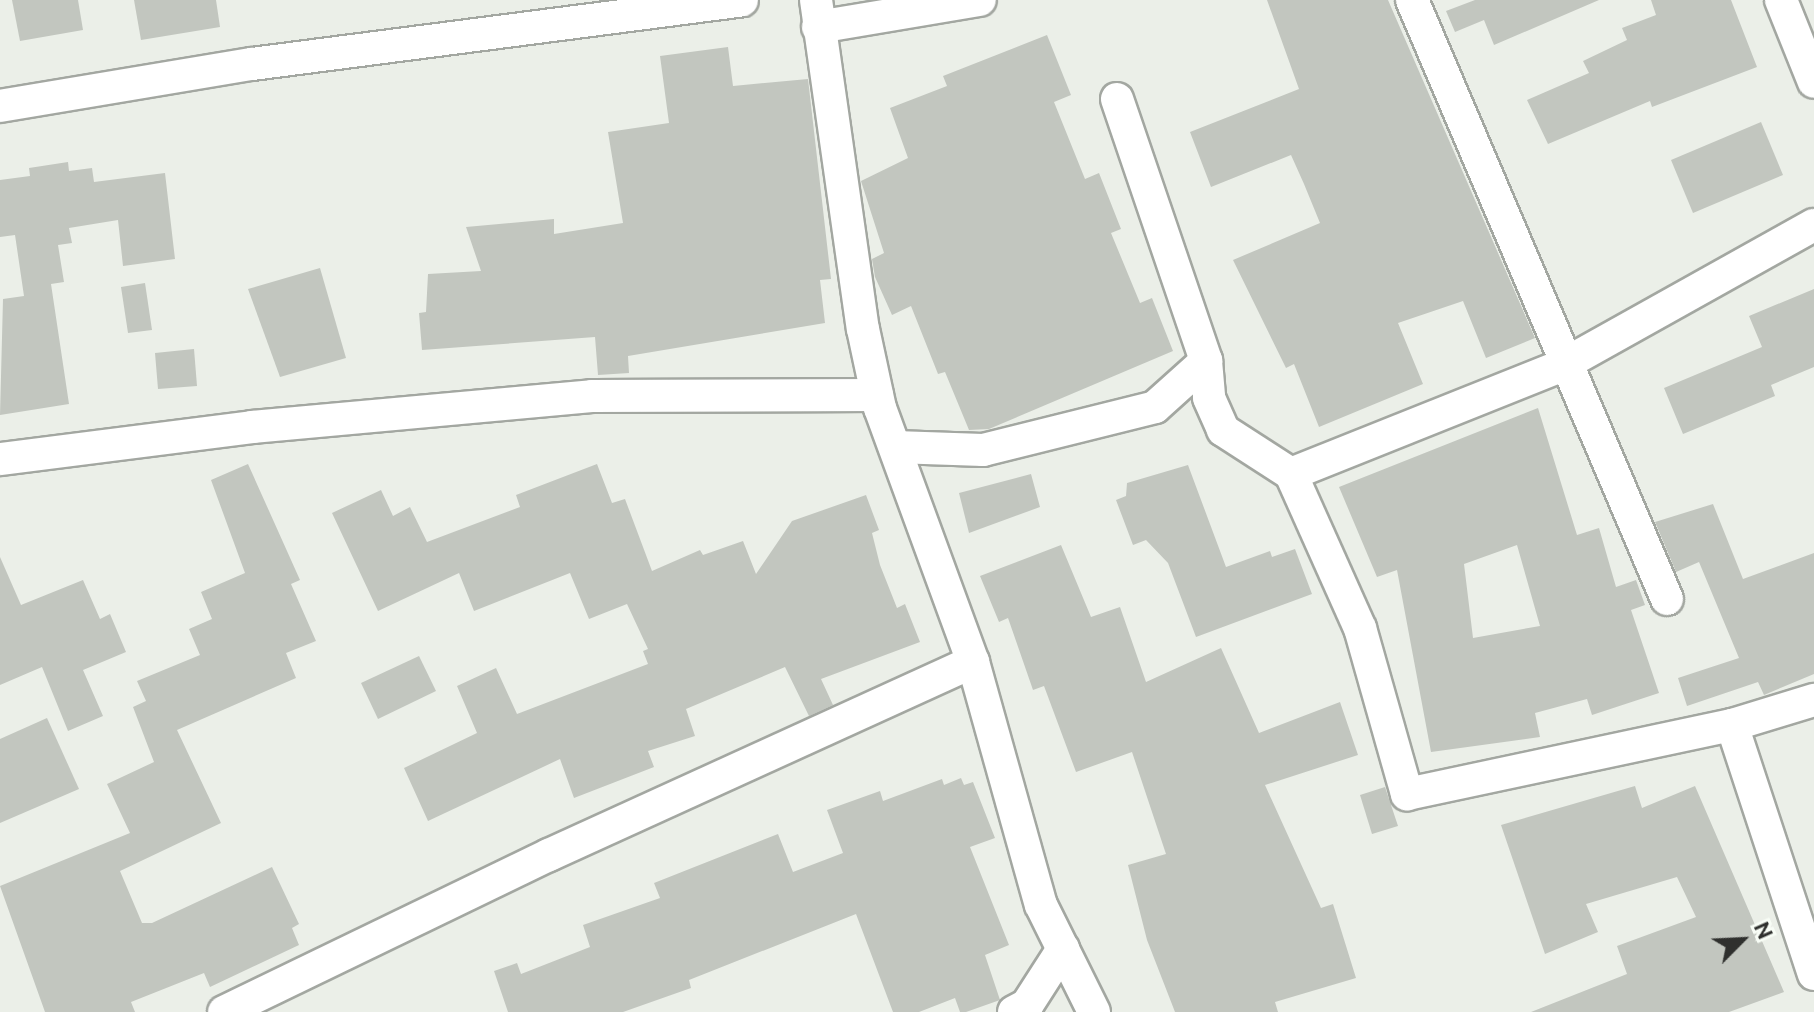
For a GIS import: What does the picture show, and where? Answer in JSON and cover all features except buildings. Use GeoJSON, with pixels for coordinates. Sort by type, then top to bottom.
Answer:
{"type":"FeatureCollection","features":[{"type":"Feature","properties":{"kind":"street"},"geometry":{"type":"LineString","coordinates":[[0,106],[252,64],[742,0]]}},
{"type":"Feature","properties":{"kind":"street"},"geometry":{"type":"LineString","coordinates":[[980,0],[817,14],[877,395],[973,662],[1041,905],[1094,1012]]}},
{"type":"Feature","properties":{"kind":"street"},"geometry":{"type":"LineString","coordinates":[[1412,0],[1563,365],[1667,599]]}},
{"type":"Feature","properties":{"kind":"street"},"geometry":{"type":"LineString","coordinates":[[1781,0],[1814,82]]}},
{"type":"Feature","properties":{"kind":"street"},"geometry":{"type":"LineString","coordinates":[[1117,99],[1206,361],[1209,398],[1223,430],[1291,474],[1360,628],[1407,794],[1732,725],[1814,700]]}},
{"type":"Feature","properties":{"kind":"street"},"geometry":{"type":"LineString","coordinates":[[1291,474],[1563,365],[1814,225]]}},
{"type":"Feature","properties":{"kind":"street"},"geometry":{"type":"LineString","coordinates":[[895,447],[983,450],[1155,407],[1206,361]]}},
{"type":"Feature","properties":{"kind":"street"},"geometry":{"type":"LineString","coordinates":[[0,459],[252,427],[592,396],[877,395]]}},
{"type":"Feature","properties":{"kind":"street"},"geometry":{"type":"LineString","coordinates":[[224,1012],[549,855],[973,662]]}},
{"type":"Feature","properties":{"kind":"street"},"geometry":{"type":"LineString","coordinates":[[1732,725],[1814,974]]}},
{"type":"Feature","properties":{"kind":"street"},"geometry":{"type":"LineString","coordinates":[[1027,1010],[1063,949]]}}]}
